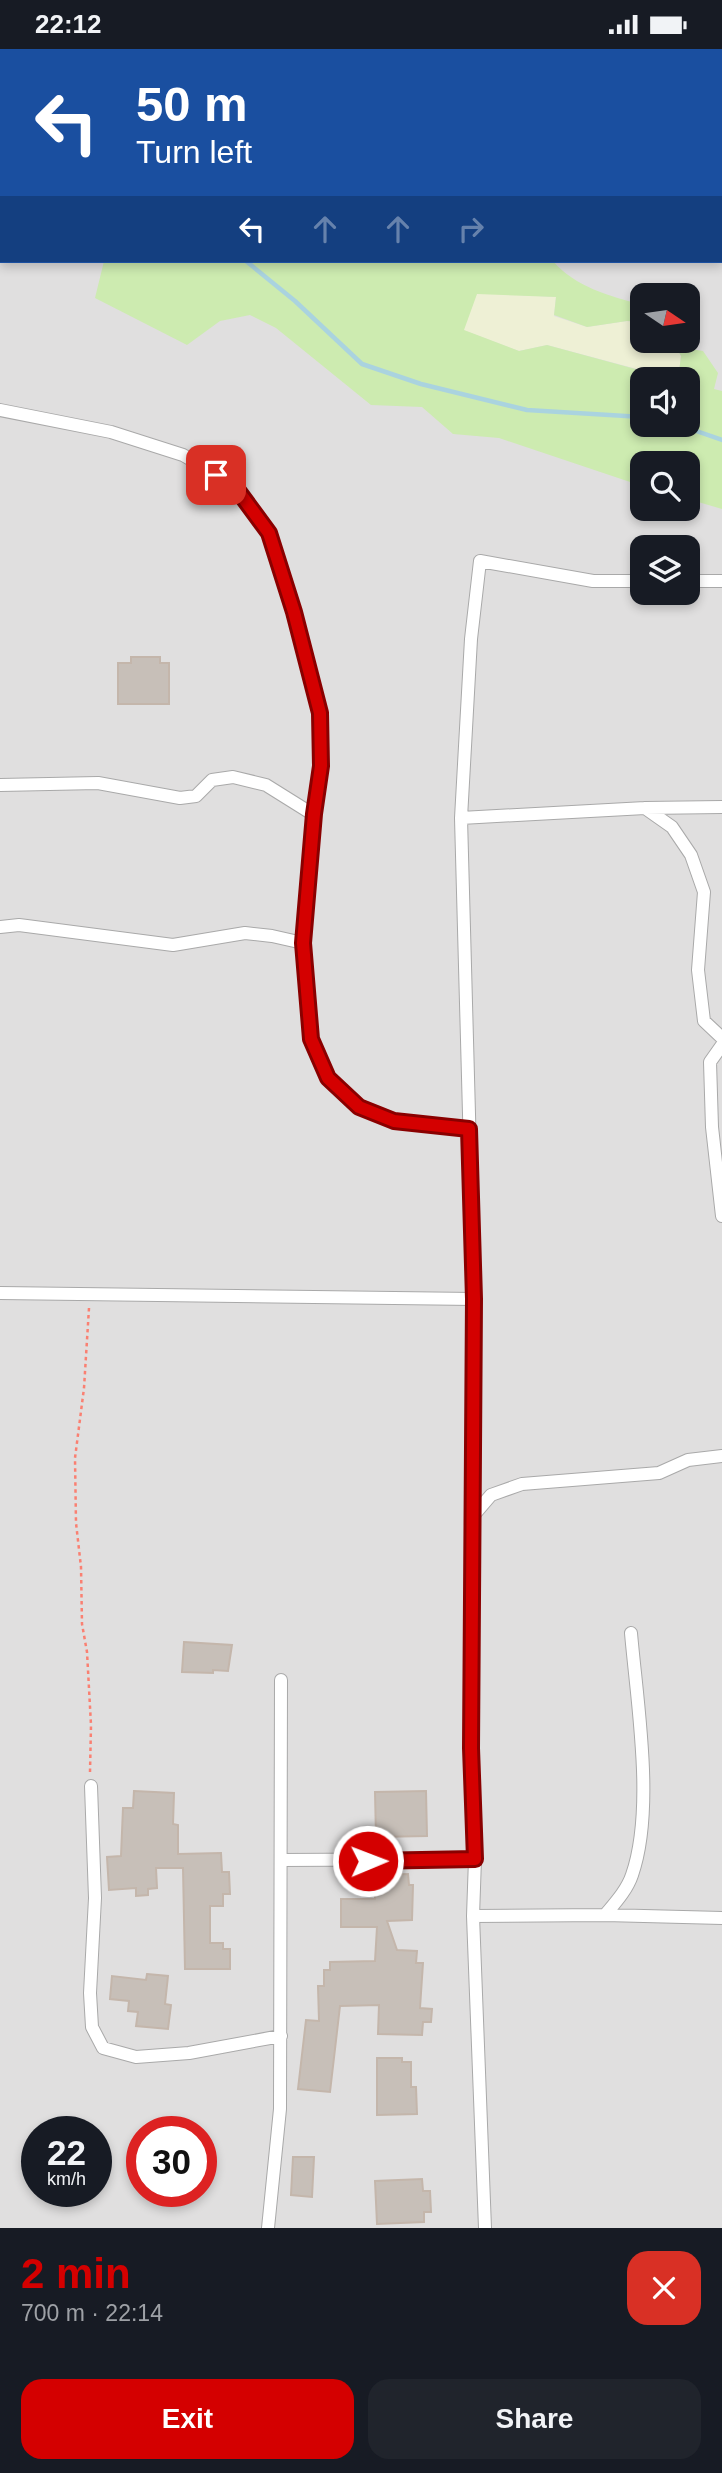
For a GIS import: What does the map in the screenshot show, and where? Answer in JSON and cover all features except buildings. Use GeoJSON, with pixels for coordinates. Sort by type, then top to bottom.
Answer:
{"type":"FeatureCollection","features":[{"type":"Feature","properties":{"kind":"street"},"geometry":{"type":"LineString","coordinates":[[0,410],[111,432],[183,456],[233,484],[269,533],[294,612],[320,713],[321,766],[314,814],[303,943],[311,1039],[328,1078],[359,1107],[394,1121],[469,1129]]}},
{"type":"Feature","properties":{"kind":"street"},"geometry":{"type":"LineString","coordinates":[[485,2228],[473,1916],[475,1859],[471,1748],[474,1299],[461,818],[471,639],[480,561],[593,580],[630,580]]}},
{"type":"Feature","properties":{"kind":"street"},"geometry":{"type":"LineString","coordinates":[[700,581],[722,581]]}},
{"type":"Feature","properties":{"kind":"street"},"geometry":{"type":"LineString","coordinates":[[0,785],[98,783],[180,798],[196,796],[212,780],[233,777],[266,785],[314,814]]}},
{"type":"Feature","properties":{"kind":"street"},"geometry":{"type":"LineString","coordinates":[[461,818],[645,808],[722,807]]}},
{"type":"Feature","properties":{"kind":"street"},"geometry":{"type":"LineString","coordinates":[[645,808],[672,827],[691,855],[704,892],[698,970],[704,1021],[722,1038]]}},
{"type":"Feature","properties":{"kind":"street"},"geometry":{"type":"LineString","coordinates":[[0,927],[19,925],[173,945],[245,933],[303,943]]}},
{"type":"Feature","properties":{"kind":"street"},"geometry":{"type":"LineString","coordinates":[[722,1045],[710,1062],[712,1127],[722,1216]]}},
{"type":"Feature","properties":{"kind":"street"},"geometry":{"type":"LineString","coordinates":[[0,1293],[474,1299]]}},
{"type":"Feature","properties":{"kind":"street"},"geometry":{"type":"LineString","coordinates":[[473,1516],[491,1495],[522,1484],[659,1473],[688,1460],[722,1456]]}},
{"type":"Feature","properties":{"kind":"street"},"geometry":{"type":"LineString","coordinates":[[605,1915],[632,1876],[640,1834],[643,1772],[631,1633]]}},
{"type":"Feature","properties":{"kind":"street"},"geometry":{"type":"LineString","coordinates":[[268,2228],[280,2109],[282,2036],[281,1680]]}},
{"type":"Feature","properties":{"kind":"street"},"geometry":{"type":"LineString","coordinates":[[91,1786],[96,1898],[90,1993],[92,2027],[103,2048],[136,2057],[188,2053],[282,2036]]}},
{"type":"Feature","properties":{"kind":"street"},"geometry":{"type":"LineString","coordinates":[[281,1860],[475,1859]]}},
{"type":"Feature","properties":{"kind":"street"},"geometry":{"type":"LineString","coordinates":[[473,1916],[722,1918]]}},
{"type":"Feature","properties":{"kind":"path"},"geometry":{"type":"LineString","coordinates":[[89,1294],[84,1388],[75,1458],[82,1624],[87,1652],[91,1725],[91,1786]]}},
{"type":"Feature","properties":{"kind":"shaded area"},"geometry":{"type":"Polygon","coordinates":[[[0,263],[722,263],[722,2228],[0,2228],[0,263]]]}},
{"type":"Feature","properties":{"kind":"green space"},"geometry":{"type":"Polygon","coordinates":[[[104,263],[555,263],[582,284],[630,301],[630,321],[587,327],[554,315],[556,297],[477,294],[464,330],[519,351],[547,345],[630,368],[630,437],[700,437],[700,367],[680,367],[679,353],[703,351],[718,373],[714,389],[722,391],[722,509],[700,503],[700,451],[630,451],[630,482],[499,438],[453,434],[422,407],[371,405],[276,328],[250,315],[220,321],[187,345],[95,298],[104,263]]]}},
{"type":"Feature","properties":{"kind":"green space"},"geometry":{"type":"Polygon","coordinates":[[[477,293],[556,297],[554,316],[587,327],[630,321],[630,353],[679,353],[680,367],[630,367],[547,345],[519,351],[463,330],[477,293]]]}},
{"type":"Feature","properties":{"kind":"waterway"},"geometry":{"type":"LineString","coordinates":[[248,263],[295,301],[362,364],[421,384],[527,410],[630,416]]}},
{"type":"Feature","properties":{"kind":"waterway"},"geometry":{"type":"LineString","coordinates":[[700,432],[722,440]]}},
{"type":"Feature","properties":{"kind":"route"},"geometry":{"type":"LineString","coordinates":[[216,475],[233,484],[269,533],[294,612],[320,713],[321,766],[314,814],[303,943],[311,1039],[328,1078],[359,1107],[394,1121],[469,1129],[474,1299],[471,1748],[475,1859],[368,1861]]}}]}
